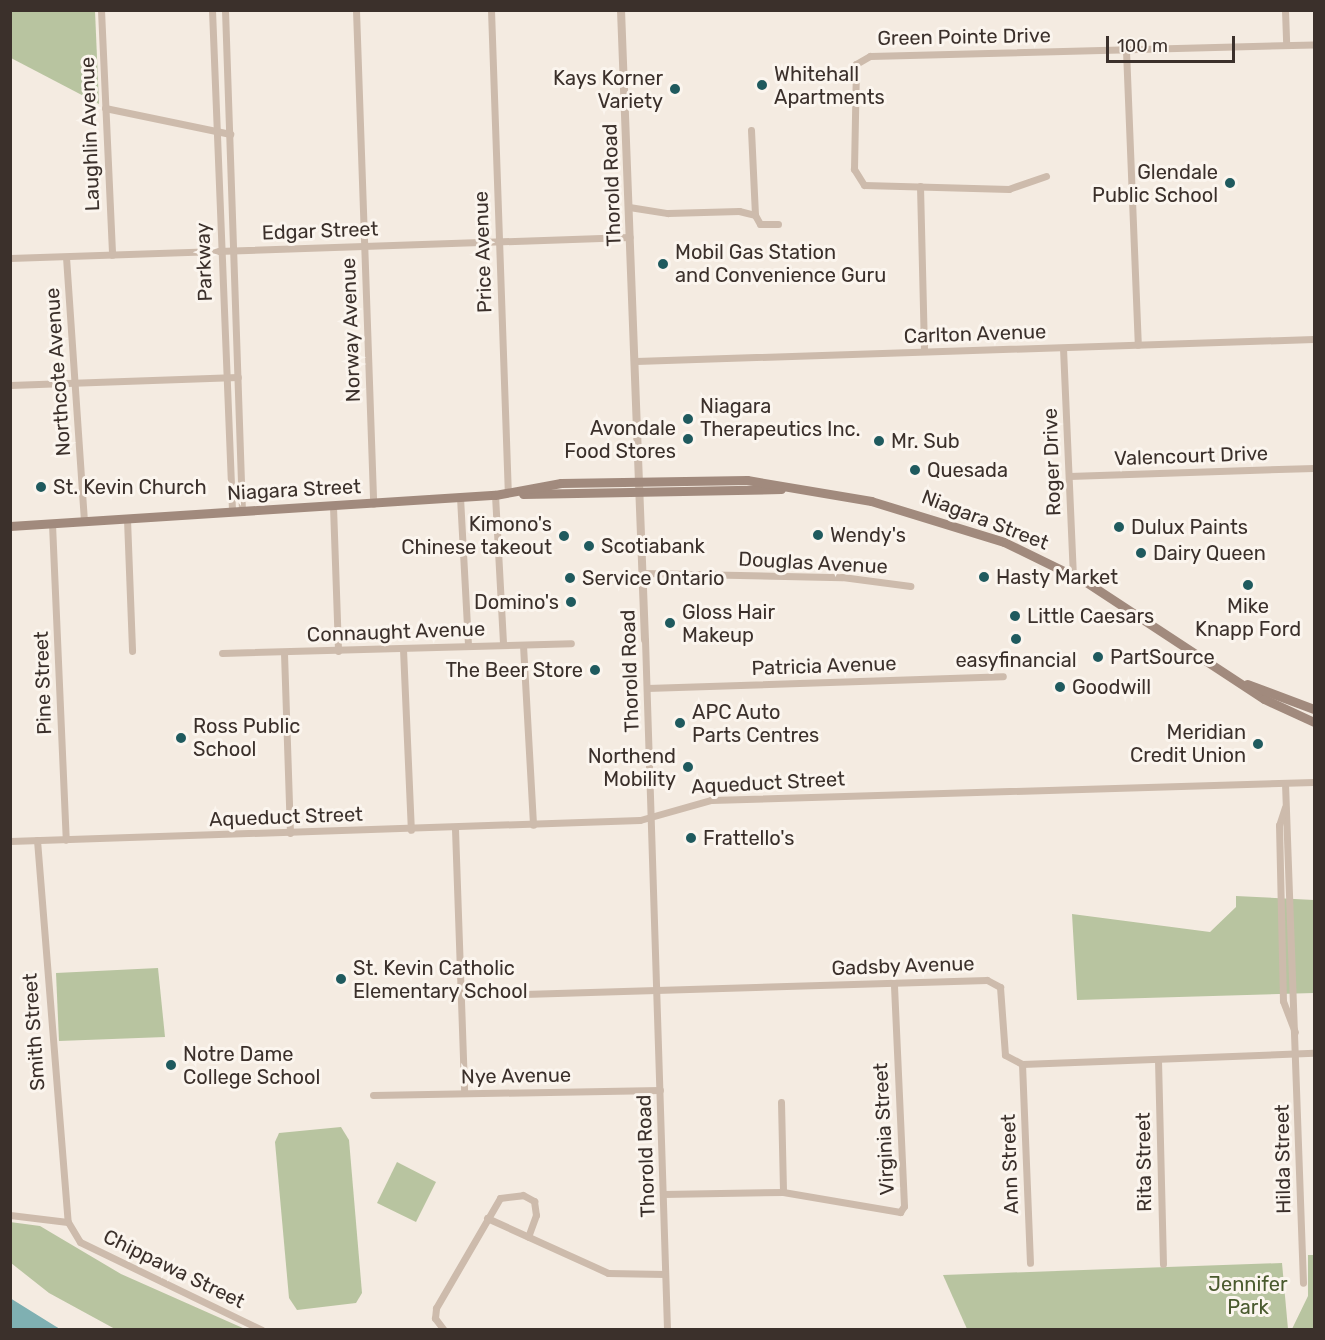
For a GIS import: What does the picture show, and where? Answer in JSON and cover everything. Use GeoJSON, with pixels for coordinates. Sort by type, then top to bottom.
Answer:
{"type":"FeatureCollection","features":[{"type":"Feature","properties":{"kind":"main road","name":"Niagara Street"},"geometry":{"type":"LineString","coordinates":[[10,526],[373,504],[495,495],[640,480],[747,480],[937,518],[1073,574],[1245,684],[1314,722]]}},
{"type":"Feature","properties":{"kind":"main road","name":"Niagara Street"},"geometry":{"type":"LineString","coordinates":[[508,493],[640,493],[788,488]]}},
{"type":"Feature","properties":{"kind":"main road","name":"Niagara Street"},"geometry":{"type":"LineString","coordinates":[[1245,684],[1314,709]]}},
{"type":"Feature","properties":{"kind":"street","name":"Laughlin Avenue"},"geometry":{"type":"LineString","coordinates":[[101,10],[112,255]]}},
{"type":"Feature","properties":{"kind":"street","name":"Parkway"},"geometry":{"type":"LineString","coordinates":[[212,10],[225,377],[237,511]]}},
{"type":"Feature","properties":{"kind":"street","name":"Parkway"},"geometry":{"type":"LineString","coordinates":[[225,10],[238,377],[237,511]]}},
{"type":"Feature","properties":{"kind":"street","name":"Norway Avenue"},"geometry":{"type":"LineString","coordinates":[[356,10],[373,504]]}},
{"type":"Feature","properties":{"kind":"street","name":"Price Avenue"},"geometry":{"type":"LineString","coordinates":[[491,10],[508,493]]}},
{"type":"Feature","properties":{"kind":"street","name":"Thorold Road"},"geometry":{"type":"LineString","coordinates":[[621,10],[653,815],[667,1329]]}},
{"type":"Feature","properties":{"kind":"street"},"geometry":{"type":"LineString","coordinates":[[1285,10],[1286,44]]}},
{"type":"Feature","properties":{"kind":"street","name":"Green Pointe Drive"},"geometry":{"type":"LineString","coordinates":[[1046,176],[1009,189],[920,186],[873,188],[856,177],[852,78],[861,59],[1314,44]]}},
{"type":"Feature","properties":{"kind":"street"},"geometry":{"type":"LineString","coordinates":[[1126,50],[1138,345]]}},
{"type":"Feature","properties":{"kind":"street"},"geometry":{"type":"LineString","coordinates":[[105,108],[216,134],[230,134]]}},
{"type":"Feature","properties":{"kind":"street"},"geometry":{"type":"LineString","coordinates":[[751,130],[755,215],[760,224],[778,224]]}},
{"type":"Feature","properties":{"kind":"street"},"geometry":{"type":"LineString","coordinates":[[920,186],[924,351]]}},
{"type":"Feature","properties":{"kind":"street"},"geometry":{"type":"LineString","coordinates":[[629,207],[755,215]]}},
{"type":"Feature","properties":{"kind":"street","name":"Edgar Street"},"geometry":{"type":"LineString","coordinates":[[10,258],[630,237]]}},
{"type":"Feature","properties":{"kind":"street","name":"Northcote Avenue"},"geometry":{"type":"LineString","coordinates":[[66,257],[84,521]]}},
{"type":"Feature","properties":{"kind":"street","name":"Carlton Avenue"},"geometry":{"type":"LineString","coordinates":[[636,361],[1314,339]]}},
{"type":"Feature","properties":{"kind":"street","name":"Roger Drive"},"geometry":{"type":"LineString","coordinates":[[1064,348],[1073,574]]}},
{"type":"Feature","properties":{"kind":"street"},"geometry":{"type":"LineString","coordinates":[[10,385],[238,377]]}},
{"type":"Feature","properties":{"kind":"street","name":"Valencourt Drive"},"geometry":{"type":"LineString","coordinates":[[1069,476],[1314,468]]}},
{"type":"Feature","properties":{"kind":"street"},"geometry":{"type":"LineString","coordinates":[[495,495],[503,645]]}},
{"type":"Feature","properties":{"kind":"street"},"geometry":{"type":"LineString","coordinates":[[460,497],[468,646]]}},
{"type":"Feature","properties":{"kind":"street"},"geometry":{"type":"LineString","coordinates":[[333,506],[338,651]]}},
{"type":"Feature","properties":{"kind":"street"},"geometry":{"type":"LineString","coordinates":[[127,519],[132,651]]}},
{"type":"Feature","properties":{"kind":"street","name":"Pine Street"},"geometry":{"type":"LineString","coordinates":[[52,524],[66,840]]}},
{"type":"Feature","properties":{"kind":"street","name":"Douglas Avenue"},"geometry":{"type":"LineString","coordinates":[[642,573],[842,578],[910,586]]}},
{"type":"Feature","properties":{"kind":"street","name":"Connaught Avenue"},"geometry":{"type":"LineString","coordinates":[[222,653],[284,654],[571,643]]}},
{"type":"Feature","properties":{"kind":"street"},"geometry":{"type":"LineString","coordinates":[[523,645],[532,825]]}},
{"type":"Feature","properties":{"kind":"street"},"geometry":{"type":"LineString","coordinates":[[403,649],[411,830]]}},
{"type":"Feature","properties":{"kind":"street"},"geometry":{"type":"LineString","coordinates":[[284,654],[290,833]]}},
{"type":"Feature","properties":{"kind":"street","name":"Patricia Avenue"},"geometry":{"type":"LineString","coordinates":[[647,688],[1003,676]]}},
{"type":"Feature","properties":{"kind":"street","name":"Aqueduct Street"},"geometry":{"type":"LineString","coordinates":[[10,842],[454,829],[640,820],[711,800],[1314,782]]}},
{"type":"Feature","properties":{"kind":"street","name":"Hilda Street"},"geometry":{"type":"LineString","coordinates":[[1285,783],[1297,1054],[1303,1282]]}},
{"type":"Feature","properties":{"kind":"street","name":"Hilda Street"},"geometry":{"type":"LineString","coordinates":[[1286,807],[1279,825],[1283,1000],[1296,1034]]}},
{"type":"Feature","properties":{"kind":"street"},"geometry":{"type":"LineString","coordinates":[[454,829],[464,1093]]}},
{"type":"Feature","properties":{"kind":"street","name":"Smith Street"},"geometry":{"type":"LineString","coordinates":[[37,840],[68,1222]]}},
{"type":"Feature","properties":{"kind":"street","name":"Gadsby Avenue"},"geometry":{"type":"LineString","coordinates":[[461,996],[987,980],[1000,987],[1005,1055],[1022,1064]]}},
{"type":"Feature","properties":{"kind":"street","name":"Virginia Street"},"geometry":{"type":"LineString","coordinates":[[663,1194],[783,1191],[890,1214],[904,1206],[894,984]]}},
{"type":"Feature","properties":{"kind":"street"},"geometry":{"type":"LineString","coordinates":[[1022,1064],[1314,1053]]}},
{"type":"Feature","properties":{"kind":"street","name":"Rita Street"},"geometry":{"type":"LineString","coordinates":[[1158,1060],[1163,1264]]}},
{"type":"Feature","properties":{"kind":"street","name":"Ann Street"},"geometry":{"type":"LineString","coordinates":[[1022,1064],[1030,1263]]}},
{"type":"Feature","properties":{"kind":"street","name":"Nye Avenue"},"geometry":{"type":"LineString","coordinates":[[373,1095],[660,1090]]}},
{"type":"Feature","properties":{"kind":"street"},"geometry":{"type":"LineString","coordinates":[[781,1102],[783,1191]]}},
{"type":"Feature","properties":{"kind":"street"},"geometry":{"type":"LineString","coordinates":[[444,1329],[435,1318],[436,1308],[500,1198],[532,1198],[537,1209],[528,1238]]}},
{"type":"Feature","properties":{"kind":"street"},"geometry":{"type":"LineString","coordinates":[[10,1215],[68,1222]]}},
{"type":"Feature","properties":{"kind":"street"},"geometry":{"type":"LineString","coordinates":[[487,1218],[608,1274],[665,1274]]}},
{"type":"Feature","properties":{"kind":"street","name":"Chippawa Street"},"geometry":{"type":"LineString","coordinates":[[68,1222],[80,1242],[262,1329]]}},
{"type":"Feature","properties":{"kind":"green space"},"geometry":{"type":"Polygon","coordinates":[[[10,11],[95,11],[99,104],[11,58],[10,11]]]}},
{"type":"Feature","properties":{"kind":"green space"},"geometry":{"type":"Polygon","coordinates":[[[1236,896],[1314,900],[1314,993],[1077,1000],[1072,914],[1210,932],[1236,907],[1236,896]]]}},
{"type":"Feature","properties":{"kind":"green space"},"geometry":{"type":"Polygon","coordinates":[[[158,968],[165,1037],[59,1041],[56,973],[158,968]]]}},
{"type":"Feature","properties":{"kind":"green space"},"geometry":{"type":"Polygon","coordinates":[[[341,1127],[349,1140],[362,1293],[356,1303],[297,1310],[289,1298],[275,1142],[279,1133],[341,1127]]]}},
{"type":"Feature","properties":{"kind":"green space"},"geometry":{"type":"Polygon","coordinates":[[[397,1162],[436,1182],[416,1222],[377,1203],[397,1162]]]}},
{"type":"Feature","properties":{"kind":"green space"},"geometry":{"type":"Polygon","coordinates":[[[10,1222],[40,1226],[121,1274],[245,1329],[115,1329],[49,1293],[11,1263],[10,1222]]]}},
{"type":"Feature","properties":{"kind":"green space"},"geometry":{"type":"Polygon","coordinates":[[[1308,1255],[1314,1255],[1314,1329],[1292,1329],[1308,1296],[1308,1255]]]}},
{"type":"Feature","properties":{"kind":"green space","name":"Jennifer Park"},"geometry":{"type":"Polygon","coordinates":[[[1282,1263],[1288,1329],[967,1329],[943,1275],[1282,1263]]]}},
{"type":"Feature","properties":{"kind":"water"},"geometry":{"type":"Polygon","coordinates":[[[10,1298],[55,1326],[60,1329],[11,1329],[10,1298]]]}},
{"type":"Feature","properties":{"kind":"place","name":"Whitehall Apartments"},"geometry":{"type":"Point","coordinates":[762,85]}},
{"type":"Feature","properties":{"kind":"place","name":"Kays Korner Variety"},"geometry":{"type":"Point","coordinates":[675,89]}},
{"type":"Feature","properties":{"kind":"place","name":"Glendale Public School"},"geometry":{"type":"Point","coordinates":[1230,183]}},
{"type":"Feature","properties":{"kind":"place","name":"Mobil Gas Station and Convenience Guru"},"geometry":{"type":"Point","coordinates":[663,264]}},
{"type":"Feature","properties":{"kind":"place","name":"Niagara Therapeutics Inc."},"geometry":{"type":"Point","coordinates":[688,419]}},
{"type":"Feature","properties":{"kind":"place","name":"Avondale Food Stores"},"geometry":{"type":"Point","coordinates":[688,439]}},
{"type":"Feature","properties":{"kind":"place","name":"Mr. Sub"},"geometry":{"type":"Point","coordinates":[879,441]}},
{"type":"Feature","properties":{"kind":"place","name":"Quesada"},"geometry":{"type":"Point","coordinates":[915,470]}},
{"type":"Feature","properties":{"kind":"place","name":"St. Kevin Church"},"geometry":{"type":"Point","coordinates":[41,487]}},
{"type":"Feature","properties":{"kind":"place","name":"Dulux Paints"},"geometry":{"type":"Point","coordinates":[1119,527]}},
{"type":"Feature","properties":{"kind":"place","name":"Wendy's"},"geometry":{"type":"Point","coordinates":[818,535]}},
{"type":"Feature","properties":{"kind":"place","name":"Kimono's Chinese takeout"},"geometry":{"type":"Point","coordinates":[564,536]}},
{"type":"Feature","properties":{"kind":"place","name":"Scotiabank"},"geometry":{"type":"Point","coordinates":[589,546]}},
{"type":"Feature","properties":{"kind":"place","name":"Dairy Queen"},"geometry":{"type":"Point","coordinates":[1141,553]}},
{"type":"Feature","properties":{"kind":"place","name":"Hasty Market"},"geometry":{"type":"Point","coordinates":[984,577]}},
{"type":"Feature","properties":{"kind":"place","name":"Service Ontario"},"geometry":{"type":"Point","coordinates":[570,578]}},
{"type":"Feature","properties":{"kind":"place","name":"Mike Knapp Ford"},"geometry":{"type":"Point","coordinates":[1248,585]}},
{"type":"Feature","properties":{"kind":"place","name":"Domino's"},"geometry":{"type":"Point","coordinates":[571,602]}},
{"type":"Feature","properties":{"kind":"place","name":"Little Caesars"},"geometry":{"type":"Point","coordinates":[1015,616]}},
{"type":"Feature","properties":{"kind":"place","name":"Gloss Hair Makeup"},"geometry":{"type":"Point","coordinates":[670,623]}},
{"type":"Feature","properties":{"kind":"place","name":"easyfinancial"},"geometry":{"type":"Point","coordinates":[1016,639]}},
{"type":"Feature","properties":{"kind":"place","name":"PartSource"},"geometry":{"type":"Point","coordinates":[1098,657]}},
{"type":"Feature","properties":{"kind":"place","name":"The Beer Store"},"geometry":{"type":"Point","coordinates":[595,670]}},
{"type":"Feature","properties":{"kind":"place","name":"Goodwill"},"geometry":{"type":"Point","coordinates":[1060,687]}},
{"type":"Feature","properties":{"kind":"place","name":"APC Auto Parts Centres"},"geometry":{"type":"Point","coordinates":[680,723]}},
{"type":"Feature","properties":{"kind":"place","name":"Ross Public School"},"geometry":{"type":"Point","coordinates":[181,738]}},
{"type":"Feature","properties":{"kind":"place","name":"Meridian Credit Union"},"geometry":{"type":"Point","coordinates":[1258,744]}},
{"type":"Feature","properties":{"kind":"place","name":"Northend Mobility"},"geometry":{"type":"Point","coordinates":[688,767]}},
{"type":"Feature","properties":{"kind":"place","name":"Frattello's"},"geometry":{"type":"Point","coordinates":[691,838]}},
{"type":"Feature","properties":{"kind":"place","name":"St. Kevin Catholic Elementary School"},"geometry":{"type":"Point","coordinates":[341,979]}},
{"type":"Feature","properties":{"kind":"place","name":"Notre Dame College School"},"geometry":{"type":"Point","coordinates":[171,1065]}}]}
